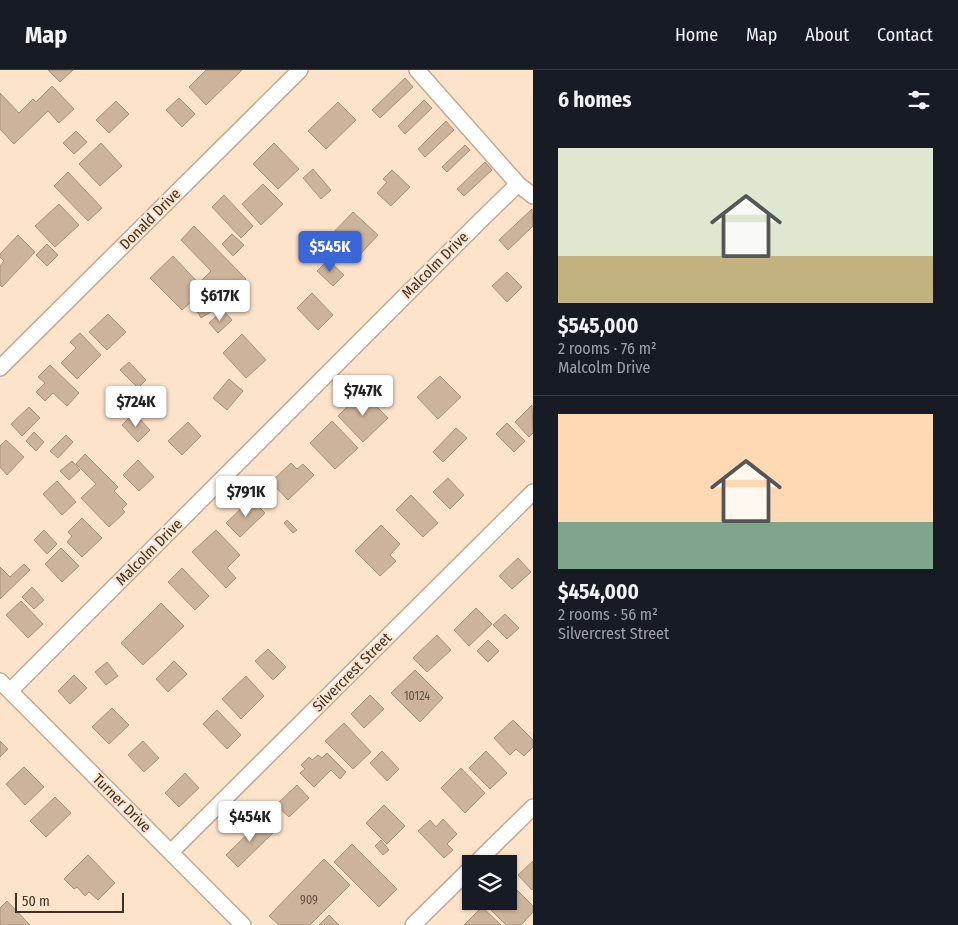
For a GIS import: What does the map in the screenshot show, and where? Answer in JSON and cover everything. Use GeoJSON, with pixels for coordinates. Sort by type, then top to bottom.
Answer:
{"type":"FeatureCollection","features":[{"type":"Feature","properties":{"kind":"street","name":"Donald Drive"},"geometry":{"type":"LineString","coordinates":[[0,368],[300,70]]}},
{"type":"Feature","properties":{"kind":"street"},"geometry":{"type":"LineString","coordinates":[[417,70],[518,184],[533,196]]}},
{"type":"Feature","properties":{"kind":"street","name":"Malcolm Drive"},"geometry":{"type":"LineString","coordinates":[[5,686],[518,184]]}},
{"type":"Feature","properties":{"kind":"street","name":"Silvercrest Street"},"geometry":{"type":"LineString","coordinates":[[171,852],[533,492]]}},
{"type":"Feature","properties":{"kind":"street","name":"Turner Drive"},"geometry":{"type":"LineString","coordinates":[[5,686],[243,925]]}},
{"type":"Feature","properties":{"kind":"street"},"geometry":{"type":"LineString","coordinates":[[484,855],[533,807]]}},
{"type":"Feature","properties":{"kind":"street"},"geometry":{"type":"LineString","coordinates":[[413,925],[462,877]]}},
{"type":"Feature","properties":{"kind":"building"},"geometry":{"type":"Polygon","coordinates":[[[48,70],[73,70],[60,82],[48,70]]]}},
{"type":"Feature","properties":{"kind":"building"},"geometry":{"type":"Polygon","coordinates":[[[206,70],[242,70],[206,105],[189,87],[206,70]]]}},
{"type":"Feature","properties":{"kind":"building"},"geometry":{"type":"Polygon","coordinates":[[[405,78],[413,87],[380,118],[372,110],[405,78]]]}},
{"type":"Feature","properties":{"kind":"building"},"geometry":{"type":"Polygon","coordinates":[[[52,86],[74,109],[59,123],[48,111],[14,144],[0,129],[0,93],[19,113],[33,99],[36,102],[52,86]]]}},
{"type":"Feature","properties":{"kind":"building"},"geometry":{"type":"Polygon","coordinates":[[[179,98],[195,114],[182,127],[166,110],[179,98]]]}},
{"type":"Feature","properties":{"kind":"building"},"geometry":{"type":"Polygon","coordinates":[[[424,100],[432,108],[405,134],[398,126],[424,100]]]}},
{"type":"Feature","properties":{"kind":"building"},"geometry":{"type":"Polygon","coordinates":[[[116,101],[129,114],[109,133],[96,120],[116,101]]]}},
{"type":"Feature","properties":{"kind":"building"},"geometry":{"type":"Polygon","coordinates":[[[338,102],[356,120],[326,149],[308,131],[338,102]]]}},
{"type":"Feature","properties":{"kind":"building"},"geometry":{"type":"Polygon","coordinates":[[[446,121],[454,130],[425,157],[418,149],[446,121]]]}},
{"type":"Feature","properties":{"kind":"building"},"geometry":{"type":"Polygon","coordinates":[[[76,131],[87,142],[74,154],[63,143],[76,131]]]}},
{"type":"Feature","properties":{"kind":"building"},"geometry":{"type":"Polygon","coordinates":[[[101,143],[122,166],[100,186],[79,164],[101,143]]]}},
{"type":"Feature","properties":{"kind":"building"},"geometry":{"type":"Polygon","coordinates":[[[274,143],[299,169],[278,189],[253,164],[274,143]]]}},
{"type":"Feature","properties":{"kind":"building"},"geometry":{"type":"Polygon","coordinates":[[[465,145],[470,150],[447,172],[442,167],[465,145]]]}},
{"type":"Feature","properties":{"kind":"building"},"geometry":{"type":"Polygon","coordinates":[[[485,162],[492,170],[464,196],[457,189],[485,162]]]}},
{"type":"Feature","properties":{"kind":"building"},"geometry":{"type":"Polygon","coordinates":[[[313,169],[331,190],[321,199],[303,178],[313,169]]]}},
{"type":"Feature","properties":{"kind":"building"},"geometry":{"type":"Polygon","coordinates":[[[392,170],[410,187],[391,206],[377,193],[387,182],[383,179],[392,170]]]}},
{"type":"Feature","properties":{"kind":"building"},"geometry":{"type":"Polygon","coordinates":[[[68,172],[102,208],[88,221],[54,186],[68,172]]]}},
{"type":"Feature","properties":{"kind":"building"},"geometry":{"type":"Polygon","coordinates":[[[263,184],[283,204],[261,225],[242,204],[263,184]]]}},
{"type":"Feature","properties":{"kind":"building"},"geometry":{"type":"Polygon","coordinates":[[[224,195],[253,226],[241,238],[212,207],[224,195]]]}},
{"type":"Feature","properties":{"kind":"building"},"geometry":{"type":"Polygon","coordinates":[[[59,204],[79,225],[55,247],[35,226],[59,204]]]}},
{"type":"Feature","properties":{"kind":"building"},"geometry":{"type":"Polygon","coordinates":[[[532,209],[533,226],[508,250],[499,240],[532,209]]]}},
{"type":"Feature","properties":{"kind":"building"},"geometry":{"type":"Polygon","coordinates":[[[353,212],[378,235],[355,260],[330,236],[353,212]]]}},
{"type":"Feature","properties":{"kind":"building"},"geometry":{"type":"Polygon","coordinates":[[[194,226],[246,279],[223,301],[202,280],[211,271],[181,240],[194,226]]]}},
{"type":"Feature","properties":{"kind":"building"},"geometry":{"type":"Polygon","coordinates":[[[232,234],[244,245],[233,256],[222,244],[232,234]]]}},
{"type":"Feature","properties":{"kind":"building"},"geometry":{"type":"Polygon","coordinates":[[[18,235],[35,252],[2,287],[0,285],[0,266],[4,261],[0,254],[18,235]]]}},
{"type":"Feature","properties":{"kind":"building"},"geometry":{"type":"Polygon","coordinates":[[[47,244],[58,255],[47,266],[36,255],[47,244]]]}},
{"type":"Feature","properties":{"kind":"building"},"geometry":{"type":"Polygon","coordinates":[[[173,256],[204,289],[202,291],[214,310],[201,318],[192,301],[182,310],[150,278],[173,256]]]}},
{"type":"Feature","properties":{"kind":"building"},"geometry":{"type":"Polygon","coordinates":[[[328,260],[344,275],[333,286],[317,271],[328,260]]]}},
{"type":"Feature","properties":{"kind":"building"},"geometry":{"type":"Polygon","coordinates":[[[507,272],[522,287],[507,302],[492,286],[507,272]]]}},
{"type":"Feature","properties":{"kind":"building"},"geometry":{"type":"Polygon","coordinates":[[[312,293],[333,315],[318,330],[297,308],[312,293]]]}},
{"type":"Feature","properties":{"kind":"building"},"geometry":{"type":"Polygon","coordinates":[[[223,310],[232,320],[218,333],[209,323],[223,310]]]}},
{"type":"Feature","properties":{"kind":"building"},"geometry":{"type":"Polygon","coordinates":[[[108,314],[126,332],[107,350],[89,332],[108,314]]]}},
{"type":"Feature","properties":{"kind":"building"},"geometry":{"type":"Polygon","coordinates":[[[80,333],[101,355],[77,379],[61,363],[76,348],[70,342],[80,333]]]}},
{"type":"Feature","properties":{"kind":"building"},"geometry":{"type":"Polygon","coordinates":[[[242,334],[266,360],[246,378],[223,353],[242,334]]]}},
{"type":"Feature","properties":{"kind":"building"},"geometry":{"type":"Polygon","coordinates":[[[129,362],[146,380],[138,388],[120,370],[129,362]]]}},
{"type":"Feature","properties":{"kind":"building"},"geometry":{"type":"Polygon","coordinates":[[[50,365],[79,393],[67,406],[53,393],[45,401],[36,392],[45,383],[38,377],[50,365]]]}},
{"type":"Feature","properties":{"kind":"building"},"geometry":{"type":"Polygon","coordinates":[[[440,376],[461,397],[438,419],[417,397],[440,376]]]}},
{"type":"Feature","properties":{"kind":"building"},"geometry":{"type":"Polygon","coordinates":[[[229,379],[243,391],[227,410],[213,398],[229,379]]]}},
{"type":"Feature","properties":{"kind":"building"},"geometry":{"type":"Polygon","coordinates":[[[362,392],[388,418],[363,442],[338,416],[362,392]]]}},
{"type":"Feature","properties":{"kind":"building"},"geometry":{"type":"Polygon","coordinates":[[[532,405],[533,433],[529,437],[515,422],[532,405]]]}},
{"type":"Feature","properties":{"kind":"building"},"geometry":{"type":"Polygon","coordinates":[[[29,407],[40,418],[22,436],[11,424],[29,407]]]}},
{"type":"Feature","properties":{"kind":"building"},"geometry":{"type":"Polygon","coordinates":[[[134,413],[150,430],[138,442],[122,425],[134,413]]]}},
{"type":"Feature","properties":{"kind":"building"},"geometry":{"type":"Polygon","coordinates":[[[332,421],[358,448],[335,469],[310,443],[332,421]]]}},
{"type":"Feature","properties":{"kind":"building"},"geometry":{"type":"Polygon","coordinates":[[[188,422],[201,436],[182,455],[168,441],[188,422]]]}},
{"type":"Feature","properties":{"kind":"building"},"geometry":{"type":"Polygon","coordinates":[[[507,423],[525,441],[514,452],[496,434],[507,423]]]}},
{"type":"Feature","properties":{"kind":"building"},"geometry":{"type":"Polygon","coordinates":[[[456,428],[467,438],[443,462],[433,452],[456,428]]]}},
{"type":"Feature","properties":{"kind":"building"},"geometry":{"type":"Polygon","coordinates":[[[34,432],[44,442],[36,451],[26,441],[34,432]]]}},
{"type":"Feature","properties":{"kind":"building"},"geometry":{"type":"Polygon","coordinates":[[[66,435],[73,442],[58,458],[50,451],[66,435]]]}},
{"type":"Feature","properties":{"kind":"building"},"geometry":{"type":"Polygon","coordinates":[[[6,440],[24,457],[7,475],[0,467],[0,446],[6,440]]]}},
{"type":"Feature","properties":{"kind":"building"},"geometry":{"type":"Polygon","coordinates":[[[85,454],[118,487],[114,491],[127,504],[122,509],[125,512],[109,527],[81,498],[96,484],[76,464],[85,454]]]}},
{"type":"Feature","properties":{"kind":"building"},"geometry":{"type":"Polygon","coordinates":[[[138,460],[154,477],[139,491],[123,475],[138,460]]]}},
{"type":"Feature","properties":{"kind":"building"},"geometry":{"type":"Polygon","coordinates":[[[72,461],[80,470],[69,480],[60,471],[72,461]]]}},
{"type":"Feature","properties":{"kind":"building"},"geometry":{"type":"Polygon","coordinates":[[[291,463],[297,469],[303,464],[314,475],[288,500],[271,482],[291,463]]]}},
{"type":"Feature","properties":{"kind":"building"},"geometry":{"type":"Polygon","coordinates":[[[448,478],[464,495],[450,509],[433,492],[448,478]]]}},
{"type":"Feature","properties":{"kind":"building"},"geometry":{"type":"Polygon","coordinates":[[[57,481],[76,502],[62,515],[43,494],[57,481]]]}},
{"type":"Feature","properties":{"kind":"building"},"geometry":{"type":"Polygon","coordinates":[[[411,495],[438,523],[423,537],[396,510],[411,495]]]}},
{"type":"Feature","properties":{"kind":"building"},"geometry":{"type":"Polygon","coordinates":[[[251,499],[265,513],[240,537],[226,523],[251,499]]]}},
{"type":"Feature","properties":{"kind":"building"},"geometry":{"type":"Polygon","coordinates":[[[82,518],[102,538],[82,557],[67,542],[72,536],[68,532],[82,518]]]}},
{"type":"Feature","properties":{"kind":"building"},"geometry":{"type":"Polygon","coordinates":[[[287,520],[297,530],[293,533],[284,523],[287,520]]]}},
{"type":"Feature","properties":{"kind":"building"},"geometry":{"type":"Polygon","coordinates":[[[381,525],[400,544],[390,555],[396,561],[380,576],[355,551],[381,525]]]}},
{"type":"Feature","properties":{"kind":"building"},"geometry":{"type":"Polygon","coordinates":[[[44,530],[57,544],[47,554],[34,540],[44,530]]]}},
{"type":"Feature","properties":{"kind":"building"},"geometry":{"type":"Polygon","coordinates":[[[216,530],[240,555],[227,568],[236,578],[226,588],[192,552],[216,530]]]}},
{"type":"Feature","properties":{"kind":"building"},"geometry":{"type":"Polygon","coordinates":[[[61,548],[79,566],[62,582],[45,564],[61,548]]]}},
{"type":"Feature","properties":{"kind":"building"},"geometry":{"type":"Polygon","coordinates":[[[518,558],[531,572],[512,589],[499,576],[518,558]]]}},
{"type":"Feature","properties":{"kind":"building"},"geometry":{"type":"Polygon","coordinates":[[[24,564],[30,570],[0,599],[0,567],[10,577],[24,564]]]}},
{"type":"Feature","properties":{"kind":"building"},"geometry":{"type":"Polygon","coordinates":[[[182,568],[209,596],[195,610],[168,582],[182,568]]]}},
{"type":"Feature","properties":{"kind":"building"},"geometry":{"type":"Polygon","coordinates":[[[32,587],[44,600],[34,609],[22,597],[32,587]]]}},
{"type":"Feature","properties":{"kind":"building"},"geometry":{"type":"Polygon","coordinates":[[[21,601],[43,624],[28,638],[6,615],[21,601]]]}},
{"type":"Feature","properties":{"kind":"building"},"geometry":{"type":"Polygon","coordinates":[[[161,603],[184,626],[143,665],[121,643],[161,603]]]}},
{"type":"Feature","properties":{"kind":"building"},"geometry":{"type":"Polygon","coordinates":[[[476,608],[492,624],[469,646],[454,630],[476,608]]]}},
{"type":"Feature","properties":{"kind":"building"},"geometry":{"type":"Polygon","coordinates":[[[505,614],[519,628],[507,639],[493,625],[505,614]]]}},
{"type":"Feature","properties":{"kind":"building"},"geometry":{"type":"Polygon","coordinates":[[[437,635],[451,650],[427,672],[413,658],[437,635]]]}},
{"type":"Feature","properties":{"kind":"building"},"geometry":{"type":"Polygon","coordinates":[[[488,640],[499,651],[488,662],[477,651],[488,640]]]}},
{"type":"Feature","properties":{"kind":"building"},"geometry":{"type":"Polygon","coordinates":[[[268,649],[286,667],[273,680],[255,661],[268,649]]]}},
{"type":"Feature","properties":{"kind":"building"},"geometry":{"type":"Polygon","coordinates":[[[174,661],[187,674],[168,692],[156,679],[174,661]]]}},
{"type":"Feature","properties":{"kind":"building"},"geometry":{"type":"Polygon","coordinates":[[[107,662],[118,676],[106,685],[95,672],[107,662]]]}},
{"type":"Feature","properties":{"kind":"building"},"geometry":{"type":"Polygon","coordinates":[[[415,670],[443,698],[420,722],[391,693],[415,670]]]}},
{"type":"Feature","properties":{"kind":"building"},"geometry":{"type":"Polygon","coordinates":[[[74,675],[87,688],[70,704],[58,691],[74,675]]]}},
{"type":"Feature","properties":{"kind":"building"},"geometry":{"type":"Polygon","coordinates":[[[246,676],[264,696],[241,719],[222,699],[246,676]]]}},
{"type":"Feature","properties":{"kind":"building"},"geometry":{"type":"Polygon","coordinates":[[[370,695],[384,709],[364,728],[351,714],[370,695]]]}},
{"type":"Feature","properties":{"kind":"building"},"geometry":{"type":"Polygon","coordinates":[[[112,708],[129,725],[109,744],[92,727],[112,708]]]}},
{"type":"Feature","properties":{"kind":"building"},"geometry":{"type":"Polygon","coordinates":[[[217,710],[241,735],[227,749],[203,724],[217,710]]]}},
{"type":"Feature","properties":{"kind":"building"},"geometry":{"type":"Polygon","coordinates":[[[513,720],[533,740],[533,747],[524,756],[516,749],[510,755],[494,738],[513,720]]]}},
{"type":"Feature","properties":{"kind":"building"},"geometry":{"type":"Polygon","coordinates":[[[344,723],[371,752],[353,769],[325,741],[344,723]]]}},
{"type":"Feature","properties":{"kind":"building"},"geometry":{"type":"Polygon","coordinates":[[[0,741],[8,749],[0,757],[0,741]]]}},
{"type":"Feature","properties":{"kind":"building"},"geometry":{"type":"Polygon","coordinates":[[[143,741],[159,758],[144,772],[128,755],[143,741]]]}},
{"type":"Feature","properties":{"kind":"building"},"geometry":{"type":"Polygon","coordinates":[[[382,751],[399,769],[387,781],[370,763],[382,751]]]}},
{"type":"Feature","properties":{"kind":"building"},"geometry":{"type":"Polygon","coordinates":[[[486,751],[507,773],[490,789],[469,768],[486,751]]]}},
{"type":"Feature","properties":{"kind":"building"},"geometry":{"type":"Polygon","coordinates":[[[327,753],[346,772],[340,779],[331,770],[314,787],[300,773],[305,769],[301,765],[309,757],[312,760],[318,755],[322,758],[327,753]]]}},
{"type":"Feature","properties":{"kind":"building"},"geometry":{"type":"Polygon","coordinates":[[[24,767],[44,787],[25,805],[6,784],[24,767]]]}},
{"type":"Feature","properties":{"kind":"building"},"geometry":{"type":"Polygon","coordinates":[[[461,768],[485,793],[465,813],[441,788],[461,768]]]}},
{"type":"Feature","properties":{"kind":"building"},"geometry":{"type":"Polygon","coordinates":[[[185,773],[199,788],[179,807],[165,793],[185,773]]]}},
{"type":"Feature","properties":{"kind":"building"},"geometry":{"type":"Polygon","coordinates":[[[297,785],[309,798],[289,817],[276,805],[297,785]]]}},
{"type":"Feature","properties":{"kind":"building"},"geometry":{"type":"Polygon","coordinates":[[[55,797],[71,813],[46,837],[30,821],[55,797]]]}},
{"type":"Feature","properties":{"kind":"building"},"geometry":{"type":"Polygon","coordinates":[[[384,805],[405,826],[387,844],[366,823],[384,805]]]}},
{"type":"Feature","properties":{"kind":"building"},"geometry":{"type":"Polygon","coordinates":[[[263,819],[275,831],[238,867],[226,855],[263,819]]]}},
{"type":"Feature","properties":{"kind":"building"},"geometry":{"type":"Polygon","coordinates":[[[443,819],[457,834],[447,844],[453,850],[444,858],[418,831],[430,820],[436,827],[443,819]]]}},
{"type":"Feature","properties":{"kind":"building"},"geometry":{"type":"Polygon","coordinates":[[[381,840],[389,850],[383,855],[375,846],[381,840]]]}},
{"type":"Feature","properties":{"kind":"building"},"geometry":{"type":"Polygon","coordinates":[[[352,844],[397,889],[379,907],[334,862],[352,844]]]}},
{"type":"Feature","properties":{"kind":"building"},"geometry":{"type":"Polygon","coordinates":[[[88,855],[115,883],[98,900],[89,892],[85,896],[77,887],[74,889],[64,879],[88,855]]]}},
{"type":"Feature","properties":{"kind":"building"},"geometry":{"type":"Polygon","coordinates":[[[324,859],[350,885],[310,925],[279,925],[269,916],[324,859]]]}},
{"type":"Feature","properties":{"kind":"building"},"geometry":{"type":"Polygon","coordinates":[[[533,861],[533,889],[532,890],[518,875],[533,861]]]}},
{"type":"Feature","properties":{"kind":"building"},"geometry":{"type":"Polygon","coordinates":[[[517,890],[533,906],[533,912],[521,925],[506,925],[491,910],[517,910],[517,890]]]}},
{"type":"Feature","properties":{"kind":"building"},"geometry":{"type":"Polygon","coordinates":[[[7,901],[30,925],[0,925],[0,908],[7,901]]]}},
{"type":"Feature","properties":{"kind":"building"},"geometry":{"type":"Polygon","coordinates":[[[479,910],[485,910],[501,925],[464,925],[479,910]]]}},
{"type":"Feature","properties":{"kind":"building"},"geometry":{"type":"Polygon","coordinates":[[[329,915],[339,925],[319,925],[329,915]]]}}]}
